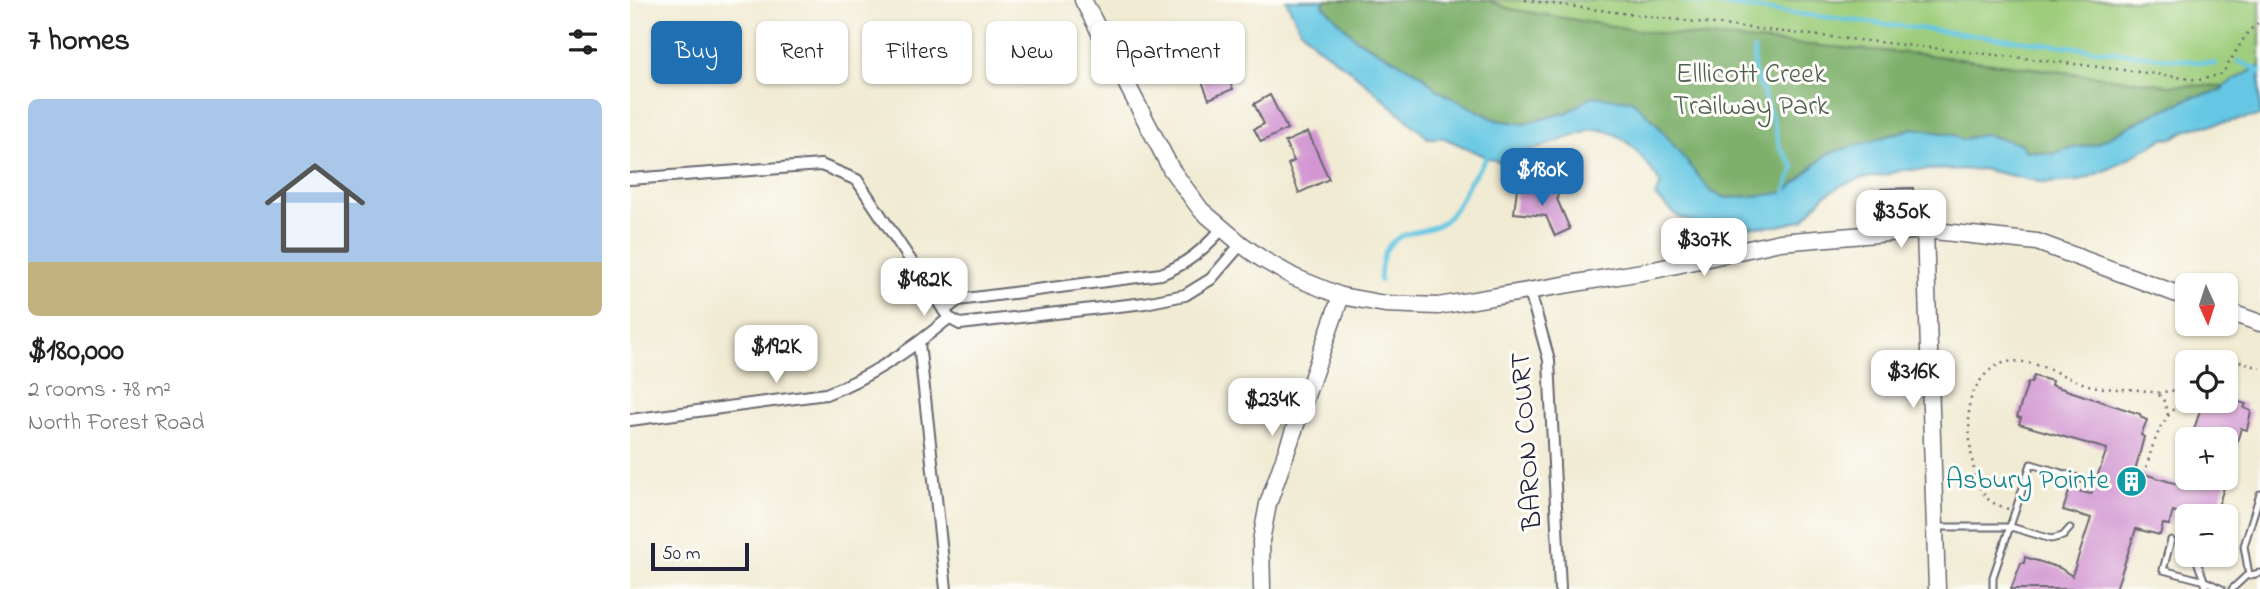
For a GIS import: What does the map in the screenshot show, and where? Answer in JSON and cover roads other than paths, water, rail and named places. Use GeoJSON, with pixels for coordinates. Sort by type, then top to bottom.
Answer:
{"type":"FeatureCollection","features":[{"type":"Feature","properties":{"kind":"street"},"geometry":{"type":"LineString","coordinates":[[1083,0],[1171,169],[1201,210],[1241,244],[1294,278],[1341,296],[1385,304],[1438,306],[1654,270],[1780,242],[1925,230],[2037,242],[2175,293]]}},
{"type":"Feature","properties":{"kind":"street"},"geometry":{"type":"LineString","coordinates":[[630,179],[821,165],[857,180],[947,315],[960,324],[1145,303],[1185,295],[1210,279],[1241,244]]}},
{"type":"Feature","properties":{"kind":"street"},"geometry":{"type":"LineString","coordinates":[[630,420],[826,394],[855,384],[919,343],[958,300],[1161,274],[1181,266],[1199,253],[1222,229]]}},
{"type":"Feature","properties":{"kind":"street"},"geometry":{"type":"LineString","coordinates":[[1925,230],[1937,589]]}},
{"type":"Feature","properties":{"kind":"street","name":"BARON COURT"},"geometry":{"type":"LineString","coordinates":[[1530,292],[1549,360],[1560,589]]}},
{"type":"Feature","properties":{"kind":"street"},"geometry":{"type":"LineString","coordinates":[[1262,589],[1261,541],[1268,504],[1341,296]]}},
{"type":"Feature","properties":{"kind":"street"},"geometry":{"type":"LineString","coordinates":[[2238,315],[2260,323]]}},
{"type":"Feature","properties":{"kind":"street"},"geometry":{"type":"LineString","coordinates":[[919,343],[946,589]]}},
{"type":"Feature","properties":{"kind":"lane"},"geometry":{"type":"LineString","coordinates":[[1993,589],[1993,578],[2031,464],[2085,480]]}},
{"type":"Feature","properties":{"kind":"lane"},"geometry":{"type":"LineString","coordinates":[[2249,575],[2244,546],[2260,494]]}},
{"type":"Feature","properties":{"kind":"lane"},"geometry":{"type":"LineString","coordinates":[[1936,527],[2011,527],[2051,539],[2063,536],[2070,528]]}},
{"type":"Feature","properties":{"kind":"lane"},"geometry":{"type":"LineString","coordinates":[[2171,540],[2163,570],[2205,581],[2222,589]]}},
{"type":"Feature","properties":{"kind":"lane"},"geometry":{"type":"LineString","coordinates":[[2198,567],[2206,589]]}},
{"type":"Feature","properties":{"kind":"lane"},"geometry":{"type":"LineString","coordinates":[[2232,589],[2249,575],[2260,573]]}},
{"type":"Feature","properties":{"kind":"water"},"geometry":{"type":"Polygon","coordinates":[[[1286,0],[1324,0],[1323,5],[1356,39],[1421,74],[1437,90],[1496,120],[1524,124],[1568,112],[1592,96],[1632,100],[1656,123],[1711,192],[1727,198],[1786,192],[1827,154],[1914,128],[1954,135],[1962,140],[1982,134],[2022,144],[2025,150],[2053,154],[2065,149],[2094,145],[2193,97],[2221,91],[2224,86],[2260,66],[2260,116],[2189,129],[2079,181],[2045,183],[1981,169],[1903,170],[1842,185],[1824,196],[1803,220],[1779,226],[1745,227],[1716,233],[1677,216],[1655,196],[1661,184],[1648,165],[1634,148],[1606,131],[1594,129],[1498,162],[1444,138],[1428,138],[1354,73],[1318,47],[1300,29],[1286,0]]]}},
{"type":"Feature","properties":{"kind":"waterway"},"geometry":{"type":"LineString","coordinates":[[1681,0],[2216,64]]}},
{"type":"Feature","properties":{"kind":"waterway"},"geometry":{"type":"LineString","coordinates":[[1754,50],[1754,71],[1772,117],[1780,148],[1794,167],[1784,196]]}},
{"type":"Feature","properties":{"kind":"waterway"},"geometry":{"type":"LineString","coordinates":[[2238,61],[2260,71]]}},
{"type":"Feature","properties":{"kind":"waterway"},"geometry":{"type":"LineString","coordinates":[[1380,281],[1382,262],[1388,247],[1399,237],[1443,222],[1456,208],[1488,154]]}},
{"type":"Feature","properties":{"kind":"place","name":"Asbury Pointe"},"geometry":{"type":"Point","coordinates":[2132,481]}},
{"type":"Feature","properties":{"kind":"park label","name":"Elllicott Creek Trailway Park"},"geometry":{"type":"Point","coordinates":[1751,91]}}]}
